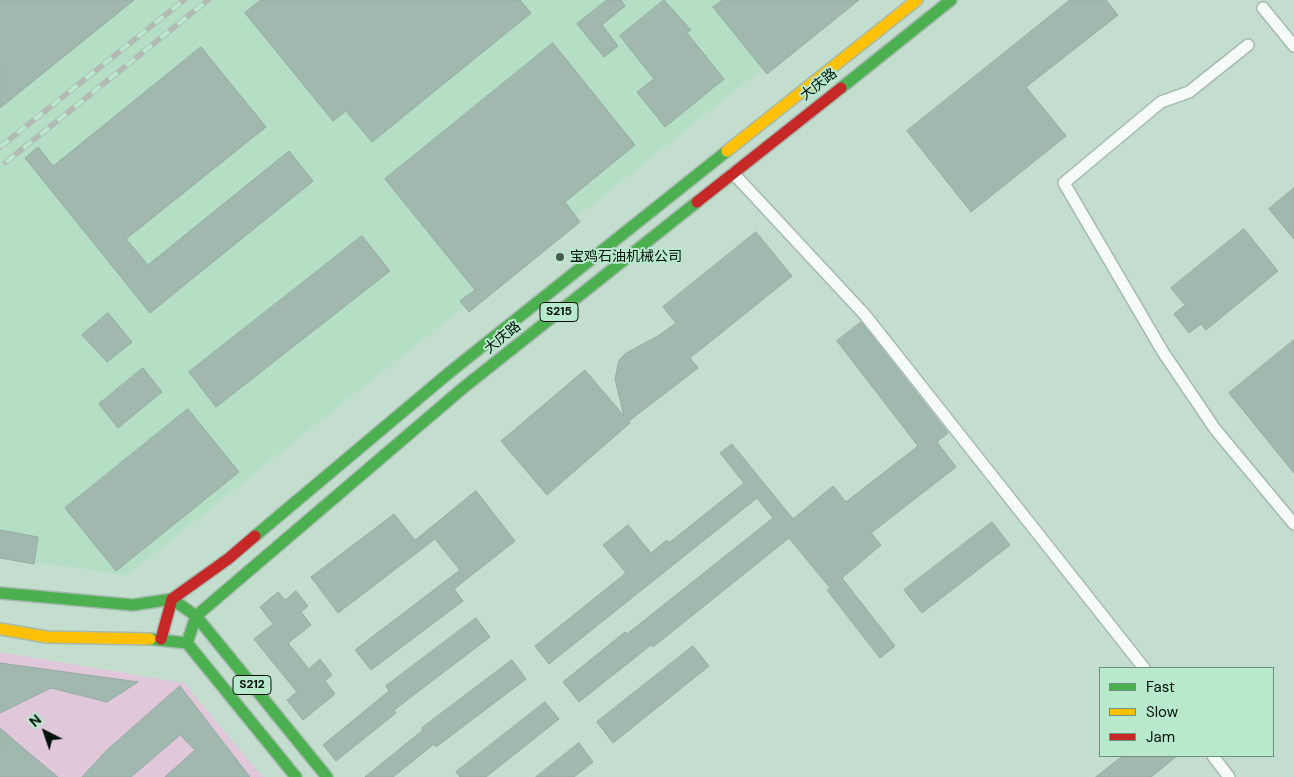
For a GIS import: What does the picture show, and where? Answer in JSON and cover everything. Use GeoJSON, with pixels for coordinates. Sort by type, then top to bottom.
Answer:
{"type":"FeatureCollection","features":[{"type":"Feature","properties":{"kind":"main road","name":"大庆路"},"geometry":{"type":"LineString","coordinates":[[172,599],[228,559],[457,367],[917,0]]}},
{"type":"Feature","properties":{"kind":"main road","name":"大庆路"},"geometry":{"type":"LineString","coordinates":[[196,616],[464,388],[952,0]]}},
{"type":"Feature","properties":{"kind":"main road"},"geometry":{"type":"LineString","coordinates":[[0,593],[133,605],[172,599],[161,639]]}},
{"type":"Feature","properties":{"kind":"main road","name":"S212"},"geometry":{"type":"LineString","coordinates":[[172,599],[196,616],[327,777]]}},
{"type":"Feature","properties":{"kind":"main road"},"geometry":{"type":"LineString","coordinates":[[0,629],[47,637],[161,639],[187,643],[196,616]]}},
{"type":"Feature","properties":{"kind":"main road","name":"S212"},"geometry":{"type":"LineString","coordinates":[[187,643],[296,777]]}},
{"type":"Feature","properties":{"kind":"street"},"geometry":{"type":"LineString","coordinates":[[1263,8],[1294,46]]}},
{"type":"Feature","properties":{"kind":"street"},"geometry":{"type":"LineString","coordinates":[[1248,45],[1189,92],[1161,102],[1064,183],[1162,352],[1215,429],[1294,524]]}},
{"type":"Feature","properties":{"kind":"street"},"geometry":{"type":"LineString","coordinates":[[733,173],[866,315],[1143,667]]}},
{"type":"Feature","properties":{"kind":"street"},"geometry":{"type":"LineString","coordinates":[[1213,757],[1229,777]]}},
{"type":"Feature","properties":{"kind":"shaded area"},"geometry":{"type":"Polygon","coordinates":[[[0,0],[849,0],[127,575],[0,557],[0,0]]]}},
{"type":"Feature","properties":{"kind":"shaded area"},"geometry":{"type":"Polygon","coordinates":[[[0,652],[184,683],[263,777],[0,777],[0,652]]]}},
{"type":"Feature","properties":{"kind":"building"},"geometry":{"type":"Polygon","coordinates":[[[0,0],[134,0],[0,108],[0,0]]]}},
{"type":"Feature","properties":{"kind":"building"},"geometry":{"type":"Polygon","coordinates":[[[261,0],[520,0],[531,13],[372,142],[346,111],[333,121],[245,13],[261,0]]]}},
{"type":"Feature","properties":{"kind":"building"},"geometry":{"type":"Polygon","coordinates":[[[607,0],[621,0],[625,6],[602,25],[618,46],[604,57],[577,24],[607,0]]]}},
{"type":"Feature","properties":{"kind":"building"},"geometry":{"type":"Polygon","coordinates":[[[664,0],[691,30],[687,33],[724,79],[665,127],[637,92],[654,79],[620,36],[664,0]]]}},
{"type":"Feature","properties":{"kind":"building"},"geometry":{"type":"Polygon","coordinates":[[[723,0],[859,0],[767,74],[713,7],[723,0]]]}},
{"type":"Feature","properties":{"kind":"building"},"geometry":{"type":"Polygon","coordinates":[[[1070,0],[1106,0],[1118,15],[1026,87],[1066,136],[971,212],[907,131],[1070,0]]]}},
{"type":"Feature","properties":{"kind":"building"},"geometry":{"type":"Polygon","coordinates":[[[553,43],[635,145],[565,202],[580,222],[469,312],[460,301],[475,290],[385,179],[553,43]]]}},
{"type":"Feature","properties":{"kind":"building"},"geometry":{"type":"Polygon","coordinates":[[[201,47],[266,127],[126,239],[148,265],[289,151],[313,181],[150,313],[25,158],[38,147],[53,166],[201,47]]]}},
{"type":"Feature","properties":{"kind":"building"},"geometry":{"type":"Polygon","coordinates":[[[1294,188],[1294,239],[1269,209],[1294,188]]]}},
{"type":"Feature","properties":{"kind":"building"},"geometry":{"type":"Polygon","coordinates":[[[1244,229],[1278,271],[1206,330],[1201,324],[1189,333],[1174,314],[1185,305],[1171,288],[1244,229]]]}},
{"type":"Feature","properties":{"kind":"building"},"geometry":{"type":"Polygon","coordinates":[[[756,232],[792,276],[690,358],[698,368],[629,421],[630,423],[547,495],[501,441],[585,370],[624,416],[615,379],[619,360],[626,353],[658,336],[676,323],[663,307],[756,232]]]}},
{"type":"Feature","properties":{"kind":"building"},"geometry":{"type":"Polygon","coordinates":[[[362,236],[390,271],[216,407],[189,372],[362,236]]]}},
{"type":"Feature","properties":{"kind":"building"},"geometry":{"type":"Polygon","coordinates":[[[108,313],[132,342],[107,362],[82,335],[108,313]]]}},
{"type":"Feature","properties":{"kind":"building"},"geometry":{"type":"Polygon","coordinates":[[[861,322],[948,433],[937,442],[956,467],[871,533],[881,545],[842,578],[895,646],[880,658],[827,590],[830,588],[789,538],[653,647],[651,645],[579,702],[563,682],[625,632],[627,634],[773,518],[757,498],[549,664],[535,646],[626,573],[603,545],[628,525],[651,553],[667,540],[669,543],[744,483],[720,453],[732,444],[793,519],[833,486],[846,502],[918,446],[837,341],[861,322]]]}},
{"type":"Feature","properties":{"kind":"building"},"geometry":{"type":"Polygon","coordinates":[[[1294,340],[1294,473],[1229,393],[1294,340]]]}},
{"type":"Feature","properties":{"kind":"building"},"geometry":{"type":"Polygon","coordinates":[[[143,368],[162,392],[118,428],[99,404],[143,368]]]}},
{"type":"Feature","properties":{"kind":"building"},"geometry":{"type":"Polygon","coordinates":[[[188,409],[239,472],[116,571],[65,508],[188,409]]]}},
{"type":"Feature","properties":{"kind":"building"},"geometry":{"type":"Polygon","coordinates":[[[476,491],[515,541],[454,589],[463,601],[371,670],[355,650],[460,570],[435,539],[338,613],[311,577],[394,514],[415,540],[476,491]]]}},
{"type":"Feature","properties":{"kind":"building"},"geometry":{"type":"Polygon","coordinates":[[[992,522],[1010,545],[922,613],[904,590],[992,522]]]}},
{"type":"Feature","properties":{"kind":"building"},"geometry":{"type":"Polygon","coordinates":[[[0,530],[38,537],[34,564],[0,558],[0,530]]]}},
{"type":"Feature","properties":{"kind":"building"},"geometry":{"type":"Polygon","coordinates":[[[296,591],[308,606],[301,612],[311,625],[288,643],[309,669],[320,659],[332,675],[325,681],[335,694],[303,720],[287,700],[297,692],[254,639],[273,624],[260,607],[278,592],[285,600],[296,591]]]}},
{"type":"Feature","properties":{"kind":"building"},"geometry":{"type":"Polygon","coordinates":[[[476,618],[490,637],[394,710],[396,713],[336,761],[323,745],[389,691],[386,686],[476,618]]]}},
{"type":"Feature","properties":{"kind":"building"},"geometry":{"type":"Polygon","coordinates":[[[693,646],[709,666],[613,743],[597,722],[693,646]]]}},
{"type":"Feature","properties":{"kind":"building"},"geometry":{"type":"Polygon","coordinates":[[[512,660],[526,679],[436,747],[434,744],[393,777],[365,777],[423,730],[422,728],[512,660]]]}},
{"type":"Feature","properties":{"kind":"building"},"geometry":{"type":"Polygon","coordinates":[[[0,663],[138,682],[107,702],[51,688],[0,713],[0,663]]]}},
{"type":"Feature","properties":{"kind":"building"},"geometry":{"type":"Polygon","coordinates":[[[180,686],[250,777],[165,777],[195,750],[180,735],[131,777],[82,777],[107,750],[180,686]]]}},
{"type":"Feature","properties":{"kind":"building"},"geometry":{"type":"Polygon","coordinates":[[[545,702],[559,719],[486,777],[460,777],[456,772],[545,702]]]}},
{"type":"Feature","properties":{"kind":"building"},"geometry":{"type":"Polygon","coordinates":[[[0,728],[29,753],[58,777],[0,777],[0,728]]]}},
{"type":"Feature","properties":{"kind":"building"},"geometry":{"type":"Polygon","coordinates":[[[579,743],[593,762],[574,777],[536,777],[579,743]]]}},
{"type":"Feature","properties":{"kind":"building"},"geometry":{"type":"Polygon","coordinates":[[[1122,757],[1176,757],[1151,777],[1096,777],[1122,757]]]}},
{"type":"Feature","properties":{"kind":"railway"},"geometry":{"type":"LineString","coordinates":[[0,147],[184,0]]}},
{"type":"Feature","properties":{"kind":"railway"},"geometry":{"type":"LineString","coordinates":[[6,162],[208,0]]}},
{"type":"Feature","properties":{"kind":"traffic: fast"},"geometry":{"type":"LineString","coordinates":[[841,88],[951,0]]}},
{"type":"Feature","properties":{"kind":"traffic: fast"},"geometry":{"type":"LineString","coordinates":[[255,536],[450,372],[727,151]]}},
{"type":"Feature","properties":{"kind":"traffic: fast"},"geometry":{"type":"LineString","coordinates":[[187,643],[196,616],[463,388],[697,202]]}},
{"type":"Feature","properties":{"kind":"traffic: fast"},"geometry":{"type":"LineString","coordinates":[[0,593],[133,605],[172,599],[196,616],[327,777]]}},
{"type":"Feature","properties":{"kind":"traffic: fast"},"geometry":{"type":"LineString","coordinates":[[150,639],[187,643],[296,777]]}},
{"type":"Feature","properties":{"kind":"traffic: slow"},"geometry":{"type":"LineString","coordinates":[[727,151],[917,0]]}},
{"type":"Feature","properties":{"kind":"traffic: slow"},"geometry":{"type":"LineString","coordinates":[[0,629],[47,637],[150,639]]}},
{"type":"Feature","properties":{"kind":"traffic: jam"},"geometry":{"type":"LineString","coordinates":[[697,202],[841,88]]}},
{"type":"Feature","properties":{"kind":"traffic: jam"},"geometry":{"type":"LineString","coordinates":[[161,639],[172,599],[228,559],[255,536]]}},
{"type":"Feature","properties":{"kind":"place","name":"宝鸡石油机械公司"},"geometry":{"type":"Point","coordinates":[560,257]}}]}
